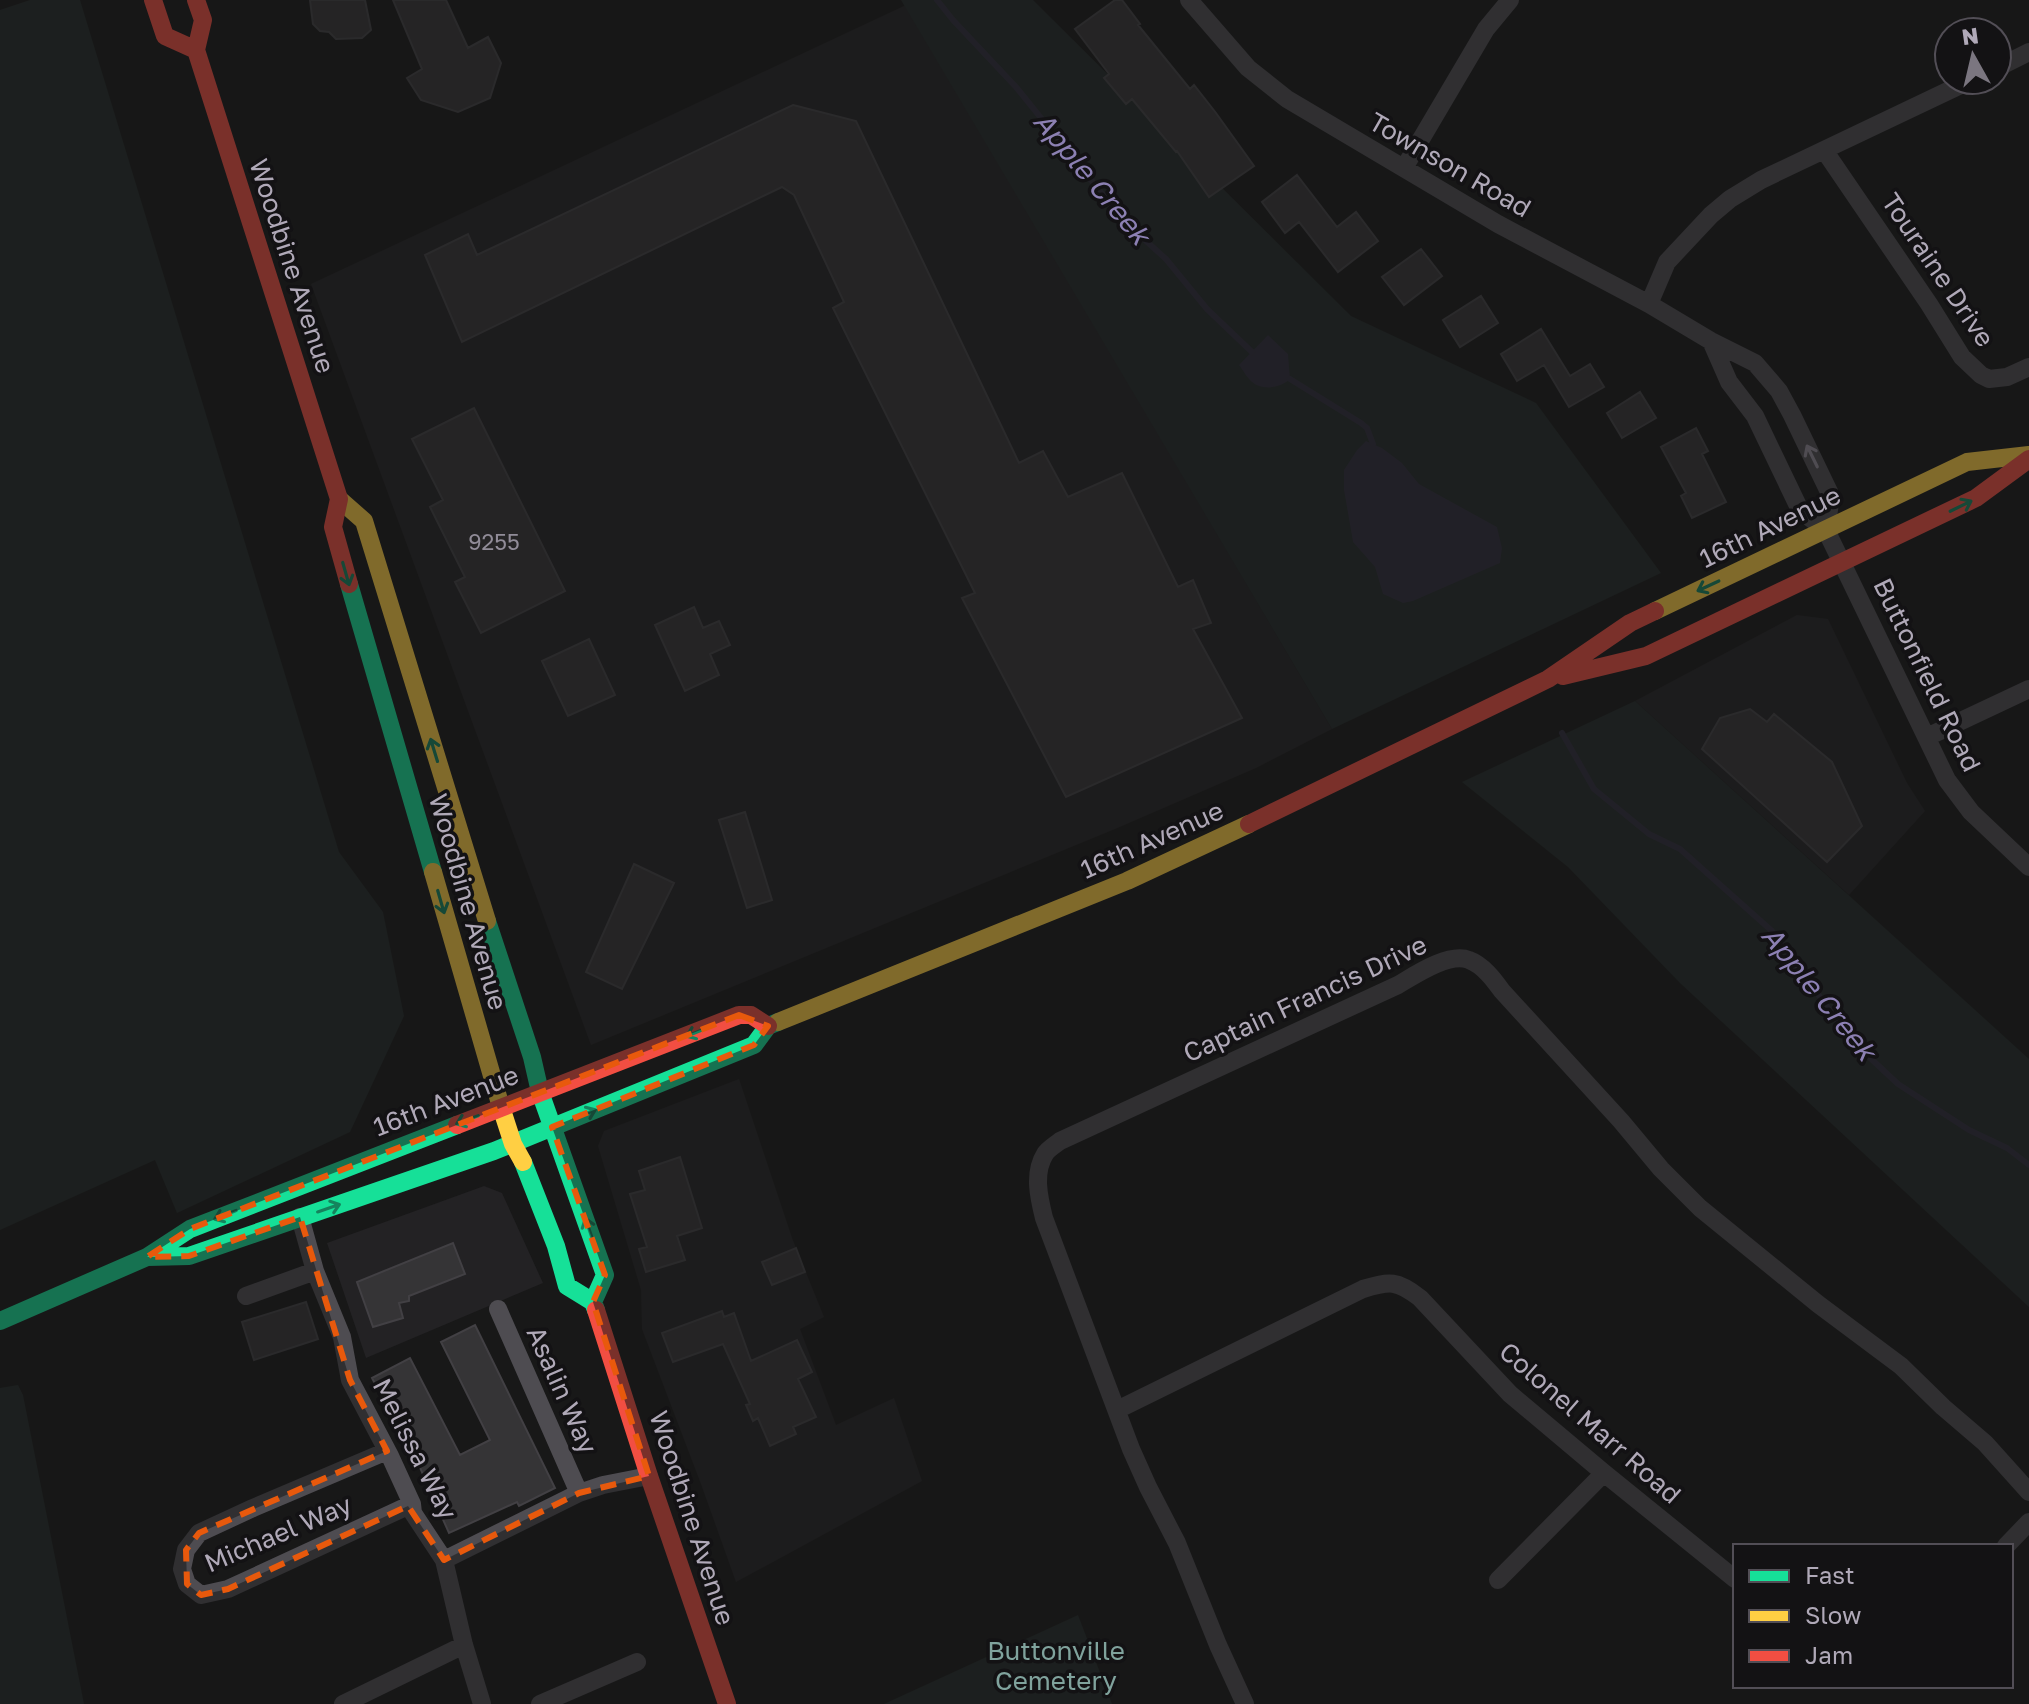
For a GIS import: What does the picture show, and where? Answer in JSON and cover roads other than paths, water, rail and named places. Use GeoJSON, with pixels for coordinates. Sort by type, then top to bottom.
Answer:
{"type":"FeatureCollection","features":[{"type":"Feature","properties":{"kind":"main road"},"geometry":{"type":"LineString","coordinates":[[153,0],[165,36],[196,50]]}},
{"type":"Feature","properties":{"kind":"main road","name":"Woodbine Avenue"},"geometry":{"type":"LineString","coordinates":[[196,0],[203,20],[196,50],[339,499],[333,527],[501,1107],[513,1144],[526,1167],[556,1246],[567,1286],[593,1302],[727,1704]]}},
{"type":"Feature","properties":{"kind":"main road","name":"16th Avenue"},"geometry":{"type":"LineString","coordinates":[[147,1257],[189,1256],[513,1144],[754,1045],[768,1026],[1127,881],[1295,802],[1548,679],[1630,623],[1967,462],[2029,457]]}},
{"type":"Feature","properties":{"kind":"main road","name":"16th Avenue"},"geometry":{"type":"LineString","coordinates":[[1548,679],[1646,656],[1976,498],[2029,457]]}},
{"type":"Feature","properties":{"kind":"main road","name":"Woodbine Avenue"},"geometry":{"type":"LineString","coordinates":[[339,499],[364,521],[532,1057],[540,1092],[605,1275],[593,1302]]}},
{"type":"Feature","properties":{"kind":"main road","name":"16th Avenue"},"geometry":{"type":"LineString","coordinates":[[0,1321],[147,1257],[190,1229],[742,1014],[754,1016],[768,1026]]}},
{"type":"Feature","properties":{"kind":"street","name":"Townson Road"},"geometry":{"type":"LineString","coordinates":[[1189,0],[1248,68],[1287,99],[1498,224],[1755,363],[1779,391],[1831,496],[1826,530]]}},
{"type":"Feature","properties":{"kind":"street"},"geometry":{"type":"LineString","coordinates":[[1404,168],[1486,29],[1510,0]]}},
{"type":"Feature","properties":{"kind":"street"},"geometry":{"type":"LineString","coordinates":[[1649,304],[1667,262],[1730,199],[1761,180],[1937,96]]}},
{"type":"Feature","properties":{"kind":"street","name":"Touraine Drive"},"geometry":{"type":"LineString","coordinates":[[1824,150],[1962,357],[1989,379],[2007,377],[2029,367]]}},
{"type":"Feature","properties":{"kind":"street"},"geometry":{"type":"LineString","coordinates":[[1711,341],[1729,382],[1755,416],[1800,510],[1826,530]]}},
{"type":"Feature","properties":{"kind":"street","name":"Buttonfield Road"},"geometry":{"type":"LineString","coordinates":[[1826,530],[1947,780],[1962,802],[2029,867]]}},
{"type":"Feature","properties":{"kind":"street"},"geometry":{"type":"LineString","coordinates":[[1927,737],[2029,689]]}},
{"type":"Feature","properties":{"kind":"street","name":"Captain Francis Drive"},"geometry":{"type":"LineString","coordinates":[[1245,1704],[1177,1543],[1131,1449],[1044,1218],[1039,1197],[1039,1172],[1046,1152],[1060,1141],[1398,985],[1424,969],[1458,959],[1470,960],[1491,977],[1661,1169],[1700,1208],[1901,1366],[1985,1443],[2029,1492]]}},
{"type":"Feature","properties":{"kind":"street","name":"Melissa Way"},"geometry":{"type":"LineString","coordinates":[[300,1217],[315,1271],[342,1337],[350,1380],[387,1451],[412,1504],[413,1513],[444,1560],[482,1704]]}},
{"type":"Feature","properties":{"kind":"street"},"geometry":{"type":"LineString","coordinates":[[246,1296],[315,1271]]}},
{"type":"Feature","properties":{"kind":"street","name":"Colonel Marr Road"},"geometry":{"type":"LineString","coordinates":[[1117,1410],[1363,1289],[1393,1282],[1420,1298],[1510,1394],[1733,1577]]}},
{"type":"Feature","properties":{"kind":"street","name":"Asalin Way"},"geometry":{"type":"LineString","coordinates":[[498,1309],[579,1493]]}},
{"type":"Feature","properties":{"kind":"street","name":"Michael Way"},"geometry":{"type":"LineString","coordinates":[[387,1451],[199,1533],[186,1550],[182,1569],[187,1584],[201,1595],[228,1589],[412,1504]]}},
{"type":"Feature","properties":{"kind":"street"},"geometry":{"type":"LineString","coordinates":[[1498,1580],[1604,1473]]}},
{"type":"Feature","properties":{"kind":"street"},"geometry":{"type":"LineString","coordinates":[[444,1560],[579,1493],[649,1476]]}},
{"type":"Feature","properties":{"kind":"street"},"geometry":{"type":"LineString","coordinates":[[2008,1544],[2029,1522]]}},
{"type":"Feature","properties":{"kind":"street"},"geometry":{"type":"LineString","coordinates":[[343,1704],[464,1645]]}},
{"type":"Feature","properties":{"kind":"street"},"geometry":{"type":"LineString","coordinates":[[540,1704],[637,1662]]}},
{"type":"Feature","properties":{"kind":"waterway","name":"Apple Creek"},"geometry":{"type":"LineString","coordinates":[[937,0],[1016,87],[1124,221],[1166,259],[1207,309],[1252,352]]}},
{"type":"Feature","properties":{"kind":"waterway","name":"Apple Creek"},"geometry":{"type":"LineString","coordinates":[[1290,379],[1361,423],[1367,428],[1373,444]]}},
{"type":"Feature","properties":{"kind":"waterway","name":"Apple Creek"},"geometry":{"type":"LineString","coordinates":[[1562,733],[1594,789],[1649,834],[1680,849],[1772,931],[1852,1041],[1898,1084],[1969,1130],[2007,1148],[2029,1165]]}},
{"type":"Feature","properties":{"kind":"park label","name":"Buttonville Cemetery"},"geometry":{"type":"Point","coordinates":[1056,1666]}}]}
